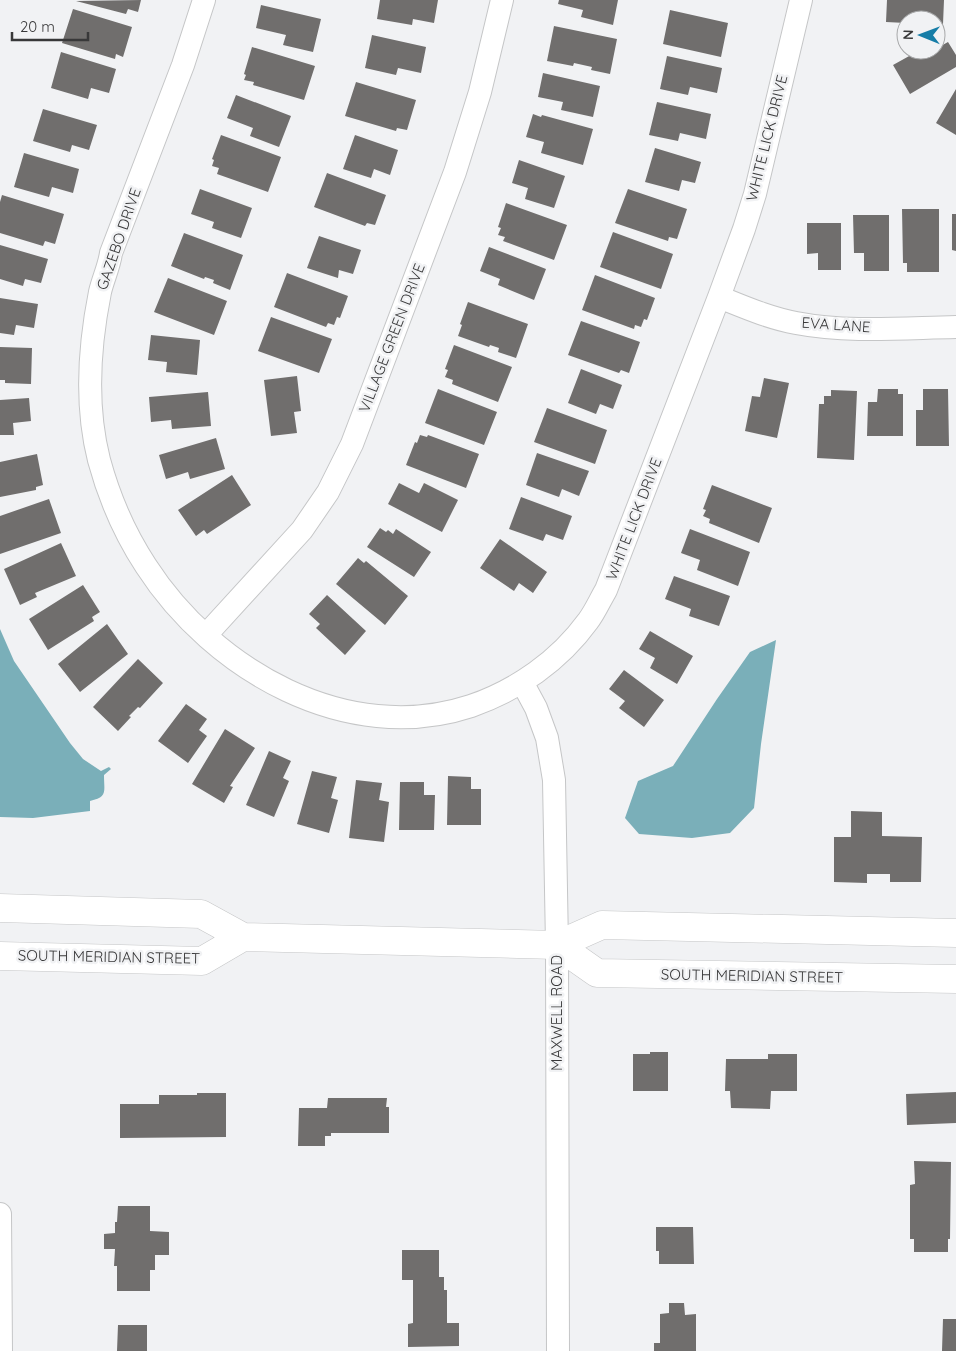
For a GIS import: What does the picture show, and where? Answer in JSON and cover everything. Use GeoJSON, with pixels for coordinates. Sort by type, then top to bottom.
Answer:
{"type":"FeatureCollection","features":[{"type":"Feature","properties":{"kind":"main road"},"geometry":{"type":"LineString","coordinates":[[0,908],[201,914],[243,937],[557,945],[602,925],[956,933]]}},
{"type":"Feature","properties":{"kind":"main road","name":"SOUTH MERIDIAN STREET"},"geometry":{"type":"LineString","coordinates":[[0,956],[202,961],[243,937]]}},
{"type":"Feature","properties":{"kind":"main road","name":"SOUTH MERIDIAN STREET"},"geometry":{"type":"LineString","coordinates":[[557,945],[597,973],[956,979]]}},
{"type":"Feature","properties":{"kind":"street","name":"GAZEBO DRIVE"},"geometry":{"type":"LineString","coordinates":[[204,0],[183,65],[111,254],[100,289],[92,341],[90,398],[100,461],[114,503],[128,536],[152,574],[180,610],[206,635]]}},
{"type":"Feature","properties":{"kind":"street","name":"VILLAGE GREEN DRIVE"},"geometry":{"type":"LineString","coordinates":[[206,635],[302,530],[328,492],[352,444],[455,172],[480,92],[502,0]]}},
{"type":"Feature","properties":{"kind":"street","name":"WHITE LICK DRIVE"},"geometry":{"type":"LineString","coordinates":[[206,635],[252,671],[283,688],[315,702],[343,711],[364,715],[406,718],[446,713],[485,701],[522,682],[547,664],[576,636],[590,618],[606,590],[719,297],[755,194],[800,0]]}},
{"type":"Feature","properties":{"kind":"street","name":"EVA LANE"},"geometry":{"type":"LineString","coordinates":[[719,297],[770,316],[825,327],[848,329],[956,328]]}},
{"type":"Feature","properties":{"kind":"street","name":"MAXWELL ROAD"},"geometry":{"type":"LineString","coordinates":[[522,682],[536,708],[547,738],[554,780],[557,945],[558,1351]]}},
{"type":"Feature","properties":{"kind":"street"},"geometry":{"type":"LineString","coordinates":[[0,1214],[0,1351]]}},
{"type":"Feature","properties":{"kind":"water"},"geometry":{"type":"Polygon","coordinates":[[[0,629],[14,661],[70,743],[83,759],[101,771],[109,767],[111,769],[104,775],[104,793],[100,798],[90,801],[90,811],[33,818],[0,817],[0,629]]]}},
{"type":"Feature","properties":{"kind":"water"},"geometry":{"type":"Polygon","coordinates":[[[776,640],[754,808],[730,833],[692,838],[639,834],[625,818],[638,781],[673,766],[750,652],[776,640]]]}},
{"type":"Feature","properties":{"kind":"building"},"geometry":{"type":"Polygon","coordinates":[[[141,0],[138,12],[128,9],[126,14],[76,1],[141,0]]]}},
{"type":"Feature","properties":{"kind":"building"},"geometry":{"type":"Polygon","coordinates":[[[380,0],[438,0],[434,23],[413,19],[412,25],[377,19],[380,0]]]}},
{"type":"Feature","properties":{"kind":"building"},"geometry":{"type":"Polygon","coordinates":[[[559,0],[618,0],[613,25],[581,17],[583,10],[558,4],[559,0]]]}},
{"type":"Feature","properties":{"kind":"building"},"geometry":{"type":"Polygon","coordinates":[[[887,0],[944,0],[944,10],[896,10],[896,22],[886,22],[887,0]]]}},
{"type":"Feature","properties":{"kind":"building"},"geometry":{"type":"Polygon","coordinates":[[[261,5],[321,19],[313,52],[283,45],[286,35],[256,28],[261,5]]]}},
{"type":"Feature","properties":{"kind":"building"},"geometry":{"type":"Polygon","coordinates":[[[73,9],[132,27],[123,57],[116,54],[115,59],[62,43],[73,9]]]}},
{"type":"Feature","properties":{"kind":"building"},"geometry":{"type":"Polygon","coordinates":[[[670,10],[728,23],[721,57],[663,44],[670,10]]]}},
{"type":"Feature","properties":{"kind":"building"},"geometry":{"type":"Polygon","coordinates":[[[554,26],[617,39],[610,74],[591,70],[592,67],[574,63],[573,66],[547,61],[554,26]]]}},
{"type":"Feature","properties":{"kind":"building"},"geometry":{"type":"Polygon","coordinates":[[[372,35],[426,47],[421,73],[398,68],[396,75],[365,68],[372,35]]]}},
{"type":"Feature","properties":{"kind":"building"},"geometry":{"type":"Polygon","coordinates":[[[948,42],[956,55],[956,67],[910,94],[893,65],[902,60],[946,60],[946,43],[948,42]]]}},
{"type":"Feature","properties":{"kind":"building"},"geometry":{"type":"Polygon","coordinates":[[[252,47],[315,66],[304,100],[253,85],[254,82],[244,80],[252,47]]]}},
{"type":"Feature","properties":{"kind":"building"},"geometry":{"type":"Polygon","coordinates":[[[61,52],[116,69],[109,93],[91,88],[88,99],[51,88],[61,52]]]}},
{"type":"Feature","properties":{"kind":"building"},"geometry":{"type":"Polygon","coordinates":[[[667,56],[722,68],[717,93],[690,87],[688,95],[660,89],[667,56]]]}},
{"type":"Feature","properties":{"kind":"building"},"geometry":{"type":"Polygon","coordinates":[[[543,73],[600,86],[593,117],[561,110],[563,102],[538,97],[543,73]]]}},
{"type":"Feature","properties":{"kind":"building"},"geometry":{"type":"Polygon","coordinates":[[[356,82],[416,100],[407,130],[397,128],[396,131],[345,116],[356,82]]]}},
{"type":"Feature","properties":{"kind":"building"},"geometry":{"type":"Polygon","coordinates":[[[956,89],[956,135],[936,123],[956,89]]]}},
{"type":"Feature","properties":{"kind":"building"},"geometry":{"type":"Polygon","coordinates":[[[236,95],[291,116],[279,147],[250,136],[253,128],[227,118],[236,95]]]}},
{"type":"Feature","properties":{"kind":"building"},"geometry":{"type":"Polygon","coordinates":[[[657,102],[711,114],[706,139],[680,133],[678,141],[649,135],[657,102]]]}},
{"type":"Feature","properties":{"kind":"building"},"geometry":{"type":"Polygon","coordinates":[[[43,109],[97,125],[89,150],[72,145],[70,152],[33,141],[43,109]]]}},
{"type":"Feature","properties":{"kind":"building"},"geometry":{"type":"Polygon","coordinates":[[[533,114],[593,129],[583,165],[541,153],[544,142],[526,137],[533,114]]]}},
{"type":"Feature","properties":{"kind":"building"},"geometry":{"type":"Polygon","coordinates":[[[221,135],[281,157],[268,192],[217,174],[219,168],[212,166],[214,160],[212,159],[221,135]]]}},
{"type":"Feature","properties":{"kind":"building"},"geometry":{"type":"Polygon","coordinates":[[[355,135],[398,150],[390,175],[374,169],[371,178],[343,169],[355,135]]]}},
{"type":"Feature","properties":{"kind":"building"},"geometry":{"type":"Polygon","coordinates":[[[655,148],[701,162],[695,183],[682,180],[679,191],[645,182],[655,148]]]}},
{"type":"Feature","properties":{"kind":"building"},"geometry":{"type":"Polygon","coordinates":[[[24,153],[79,169],[73,193],[52,187],[49,197],[14,187],[24,153]]]}},
{"type":"Feature","properties":{"kind":"building"},"geometry":{"type":"Polygon","coordinates":[[[519,160],[565,176],[554,208],[525,199],[528,188],[512,183],[519,160]]]}},
{"type":"Feature","properties":{"kind":"building"},"geometry":{"type":"Polygon","coordinates":[[[327,173],[386,195],[375,225],[367,223],[365,226],[314,207],[327,173]]]}},
{"type":"Feature","properties":{"kind":"building"},"geometry":{"type":"Polygon","coordinates":[[[200,189],[252,208],[241,238],[212,228],[214,222],[191,214],[200,189]]]}},
{"type":"Feature","properties":{"kind":"building"},"geometry":{"type":"Polygon","coordinates":[[[628,189],[687,209],[677,239],[669,237],[668,241],[615,223],[628,189]]]}},
{"type":"Feature","properties":{"kind":"building"},"geometry":{"type":"Polygon","coordinates":[[[2,195],[64,214],[55,244],[45,241],[43,246],[0,233],[0,202],[2,195]]]}},
{"type":"Feature","properties":{"kind":"building"},"geometry":{"type":"Polygon","coordinates":[[[506,203],[567,225],[554,260],[503,241],[505,237],[498,235],[501,228],[498,227],[506,203]]]}},
{"type":"Feature","properties":{"kind":"building"},"geometry":{"type":"Polygon","coordinates":[[[902,209],[939,209],[939,272],[907,272],[907,263],[903,263],[902,209]]]}},
{"type":"Feature","properties":{"kind":"building"},"geometry":{"type":"Polygon","coordinates":[[[952,214],[956,214],[956,251],[952,250],[952,214]]]}},
{"type":"Feature","properties":{"kind":"building"},"geometry":{"type":"Polygon","coordinates":[[[853,215],[889,215],[889,271],[864,271],[864,253],[854,253],[853,215]]]}},
{"type":"Feature","properties":{"kind":"building"},"geometry":{"type":"Polygon","coordinates":[[[807,223],[841,223],[841,270],[818,270],[818,253],[807,254],[807,223]]]}},
{"type":"Feature","properties":{"kind":"building"},"geometry":{"type":"Polygon","coordinates":[[[613,232],[673,254],[661,289],[600,267],[613,232]]]}},
{"type":"Feature","properties":{"kind":"building"},"geometry":{"type":"Polygon","coordinates":[[[184,233],[243,255],[230,290],[213,283],[214,280],[205,277],[204,279],[171,266],[184,233]]]}},
{"type":"Feature","properties":{"kind":"building"},"geometry":{"type":"Polygon","coordinates":[[[319,236],[361,250],[353,274],[339,270],[338,278],[307,268],[319,236]]]}},
{"type":"Feature","properties":{"kind":"building"},"geometry":{"type":"Polygon","coordinates":[[[0,245],[48,259],[41,283],[25,279],[23,286],[0,279],[0,245]]]}},
{"type":"Feature","properties":{"kind":"building"},"geometry":{"type":"Polygon","coordinates":[[[489,247],[546,269],[534,300],[498,285],[500,279],[480,271],[489,247]]]}},
{"type":"Feature","properties":{"kind":"building"},"geometry":{"type":"Polygon","coordinates":[[[287,273],[348,296],[340,318],[337,317],[334,325],[328,323],[326,327],[274,307],[287,273]]]}},
{"type":"Feature","properties":{"kind":"building"},"geometry":{"type":"Polygon","coordinates":[[[595,275],[655,298],[647,320],[644,319],[641,327],[635,325],[634,329],[582,310],[595,275]]]}},
{"type":"Feature","properties":{"kind":"building"},"geometry":{"type":"Polygon","coordinates":[[[168,278],[227,301],[214,335],[154,312],[168,278]]]}},
{"type":"Feature","properties":{"kind":"building"},"geometry":{"type":"Polygon","coordinates":[[[0,298],[38,304],[34,328],[16,325],[14,335],[0,333],[0,298]]]}},
{"type":"Feature","properties":{"kind":"building"},"geometry":{"type":"Polygon","coordinates":[[[468,302],[528,324],[516,358],[498,352],[499,348],[490,345],[489,347],[458,336],[468,302]]]}},
{"type":"Feature","properties":{"kind":"building"},"geometry":{"type":"Polygon","coordinates":[[[271,317],[332,339],[319,373],[258,351],[271,317]]]}},
{"type":"Feature","properties":{"kind":"building"},"geometry":{"type":"Polygon","coordinates":[[[581,321],[640,342],[629,373],[621,370],[619,373],[568,355],[581,321]]]}},
{"type":"Feature","properties":{"kind":"building"},"geometry":{"type":"Polygon","coordinates":[[[151,335],[200,340],[197,375],[166,372],[167,362],[148,360],[151,335]]]}},
{"type":"Feature","properties":{"kind":"building"},"geometry":{"type":"Polygon","coordinates":[[[454,345],[512,367],[498,402],[452,384],[453,380],[445,377],[448,370],[445,369],[454,345]]]}},
{"type":"Feature","properties":{"kind":"building"},"geometry":{"type":"Polygon","coordinates":[[[0,347],[32,348],[31,384],[5,383],[5,380],[0,380],[0,347]]]}},
{"type":"Feature","properties":{"kind":"building"},"geometry":{"type":"Polygon","coordinates":[[[581,369],[622,385],[613,409],[600,404],[596,414],[568,403],[581,369]]]}},
{"type":"Feature","properties":{"kind":"building"},"geometry":{"type":"Polygon","coordinates":[[[297,376],[301,411],[294,412],[297,433],[271,436],[264,380],[297,376]]]}},
{"type":"Feature","properties":{"kind":"building"},"geometry":{"type":"Polygon","coordinates":[[[764,378],[789,383],[777,438],[745,431],[752,396],[760,397],[764,378]]]}},
{"type":"Feature","properties":{"kind":"building"},"geometry":{"type":"Polygon","coordinates":[[[438,389],[497,412],[484,445],[425,423],[438,389]]]}},
{"type":"Feature","properties":{"kind":"building"},"geometry":{"type":"Polygon","coordinates":[[[878,389],[898,389],[898,394],[903,394],[903,436],[867,436],[868,402],[877,402],[878,389]]]}},
{"type":"Feature","properties":{"kind":"building"},"geometry":{"type":"Polygon","coordinates":[[[923,389],[948,389],[949,446],[916,446],[916,410],[923,410],[923,389]]]}},
{"type":"Feature","properties":{"kind":"building"},"geometry":{"type":"Polygon","coordinates":[[[831,390],[857,391],[854,460],[817,458],[819,404],[824,404],[824,396],[831,396],[831,390]]]}},
{"type":"Feature","properties":{"kind":"building"},"geometry":{"type":"Polygon","coordinates":[[[208,392],[211,426],[172,429],[171,420],[151,422],[149,397],[208,392]]]}},
{"type":"Feature","properties":{"kind":"building"},"geometry":{"type":"Polygon","coordinates":[[[29,398],[31,421],[13,423],[14,435],[0,435],[0,400],[29,398]]]}},
{"type":"Feature","properties":{"kind":"building"},"geometry":{"type":"Polygon","coordinates":[[[547,408],[607,430],[595,464],[534,442],[547,408]]]}},
{"type":"Feature","properties":{"kind":"building"},"geometry":{"type":"Polygon","coordinates":[[[420,435],[427,437],[428,435],[479,454],[466,488],[406,465],[415,442],[417,443],[420,435]]]}},
{"type":"Feature","properties":{"kind":"building"},"geometry":{"type":"Polygon","coordinates":[[[216,438],[225,469],[190,479],[188,472],[166,479],[159,455],[216,438]]]}},
{"type":"Feature","properties":{"kind":"building"},"geometry":{"type":"Polygon","coordinates":[[[537,453],[589,471],[579,496],[562,489],[559,497],[526,485],[537,453]]]}},
{"type":"Feature","properties":{"kind":"building"},"geometry":{"type":"Polygon","coordinates":[[[37,454],[43,485],[36,487],[36,490],[0,497],[0,462],[37,454]]]}},
{"type":"Feature","properties":{"kind":"building"},"geometry":{"type":"Polygon","coordinates":[[[232,475],[251,505],[207,534],[204,530],[196,536],[178,510],[232,475]]]}},
{"type":"Feature","properties":{"kind":"building"},"geometry":{"type":"Polygon","coordinates":[[[399,483],[419,493],[424,483],[458,500],[442,532],[388,504],[399,483]]]}},
{"type":"Feature","properties":{"kind":"building"},"geometry":{"type":"Polygon","coordinates":[[[712,485],[772,508],[759,543],[709,523],[710,519],[703,516],[706,510],[703,509],[712,485]]]}},
{"type":"Feature","properties":{"kind":"building"},"geometry":{"type":"Polygon","coordinates":[[[521,497],[572,516],[563,540],[546,534],[543,541],[509,529],[521,497]]]}},
{"type":"Feature","properties":{"kind":"building"},"geometry":{"type":"Polygon","coordinates":[[[49,499],[61,533],[0,554],[0,516],[49,499]]]}},
{"type":"Feature","properties":{"kind":"building"},"geometry":{"type":"Polygon","coordinates":[[[380,528],[386,532],[388,530],[393,534],[396,529],[431,552],[414,577],[367,547],[380,528]]]}},
{"type":"Feature","properties":{"kind":"building"},"geometry":{"type":"Polygon","coordinates":[[[690,529],[750,552],[738,586],[697,570],[700,560],[681,553],[690,529]]]}},
{"type":"Feature","properties":{"kind":"building"},"geometry":{"type":"Polygon","coordinates":[[[500,539],[547,572],[533,593],[519,583],[514,591],[480,568],[500,539]]]}},
{"type":"Feature","properties":{"kind":"building"},"geometry":{"type":"Polygon","coordinates":[[[61,543],[76,576],[35,593],[37,597],[20,605],[4,569],[61,543]]]}},
{"type":"Feature","properties":{"kind":"building"},"geometry":{"type":"Polygon","coordinates":[[[358,558],[364,563],[366,561],[408,596],[385,625],[336,584],[358,558]]]}},
{"type":"Feature","properties":{"kind":"building"},"geometry":{"type":"Polygon","coordinates":[[[674,576],[730,596],[719,626],[689,616],[691,609],[665,599],[674,576]]]}},
{"type":"Feature","properties":{"kind":"building"},"geometry":{"type":"Polygon","coordinates":[[[83,585],[100,612],[92,617],[94,621],[48,650],[29,619],[83,585]]]}},
{"type":"Feature","properties":{"kind":"building"},"geometry":{"type":"Polygon","coordinates":[[[327,595],[366,631],[345,655],[316,628],[320,624],[309,614],[327,595]]]}},
{"type":"Feature","properties":{"kind":"building"},"geometry":{"type":"Polygon","coordinates":[[[107,624],[128,654],[80,692],[58,664],[107,624]]]}},
{"type":"Feature","properties":{"kind":"building"},"geometry":{"type":"Polygon","coordinates":[[[650,631],[693,656],[677,684],[650,668],[655,658],[639,649],[650,631]]]}},
{"type":"Feature","properties":{"kind":"building"},"geometry":{"type":"Polygon","coordinates":[[[138,659],[163,683],[140,708],[138,707],[129,716],[131,717],[118,731],[93,707],[138,659]]]}},
{"type":"Feature","properties":{"kind":"building"},"geometry":{"type":"Polygon","coordinates":[[[624,670],[664,700],[644,727],[619,708],[625,701],[609,689],[624,670]]]}},
{"type":"Feature","properties":{"kind":"building"},"geometry":{"type":"Polygon","coordinates":[[[186,704],[207,719],[199,730],[207,736],[188,763],[158,741],[186,704]]]}},
{"type":"Feature","properties":{"kind":"building"},"geometry":{"type":"Polygon","coordinates":[[[225,729],[255,748],[230,786],[233,787],[224,803],[192,784],[225,729]]]}},
{"type":"Feature","properties":{"kind":"building"},"geometry":{"type":"Polygon","coordinates":[[[269,751],[291,761],[283,778],[289,781],[274,817],[246,805],[269,751]]]}},
{"type":"Feature","properties":{"kind":"building"},"geometry":{"type":"Polygon","coordinates":[[[312,771],[337,777],[331,798],[338,800],[329,833],[297,824],[312,771]]]}},
{"type":"Feature","properties":{"kind":"building"},"geometry":{"type":"Polygon","coordinates":[[[448,776],[471,777],[471,789],[481,789],[481,825],[447,825],[448,776]]]}},
{"type":"Feature","properties":{"kind":"building"},"geometry":{"type":"Polygon","coordinates":[[[356,780],[382,783],[379,800],[389,802],[384,842],[349,838],[356,780]]]}},
{"type":"Feature","properties":{"kind":"building"},"geometry":{"type":"Polygon","coordinates":[[[400,782],[424,782],[424,795],[435,795],[434,830],[399,830],[400,782]]]}},
{"type":"Feature","properties":{"kind":"building"},"geometry":{"type":"Polygon","coordinates":[[[851,811],[882,812],[882,836],[922,837],[921,882],[890,882],[890,874],[867,874],[867,883],[834,882],[834,837],[851,837],[851,811]]]}},
{"type":"Feature","properties":{"kind":"building"},"geometry":{"type":"Polygon","coordinates":[[[650,1052],[668,1052],[668,1091],[633,1091],[633,1054],[650,1054],[650,1052]]]}},
{"type":"Feature","properties":{"kind":"building"},"geometry":{"type":"Polygon","coordinates":[[[768,1054],[797,1054],[797,1091],[771,1091],[770,1109],[731,1108],[730,1091],[725,1091],[726,1059],[768,1059],[768,1054]]]}},
{"type":"Feature","properties":{"kind":"building"},"geometry":{"type":"Polygon","coordinates":[[[956,1092],[956,1123],[907,1125],[906,1094],[956,1092]]]}},
{"type":"Feature","properties":{"kind":"building"},"geometry":{"type":"Polygon","coordinates":[[[197,1093],[226,1093],[226,1137],[120,1138],[120,1104],[159,1104],[159,1095],[197,1095],[197,1093]]]}},
{"type":"Feature","properties":{"kind":"building"},"geometry":{"type":"Polygon","coordinates":[[[328,1098],[387,1098],[386,1107],[389,1107],[389,1133],[331,1133],[331,1136],[325,1136],[325,1146],[298,1146],[299,1108],[327,1108],[328,1098]]]}},
{"type":"Feature","properties":{"kind":"building"},"geometry":{"type":"Polygon","coordinates":[[[914,1161],[951,1162],[950,1239],[948,1239],[948,1252],[914,1252],[914,1239],[910,1239],[910,1185],[915,1184],[914,1161]]]}},
{"type":"Feature","properties":{"kind":"building"},"geometry":{"type":"Polygon","coordinates":[[[118,1206],[150,1206],[150,1231],[169,1232],[169,1255],[155,1255],[155,1270],[150,1270],[150,1291],[117,1291],[117,1266],[114,1266],[115,1249],[104,1249],[104,1234],[115,1233],[118,1206]]]}},
{"type":"Feature","properties":{"kind":"building"},"geometry":{"type":"Polygon","coordinates":[[[656,1227],[693,1227],[694,1264],[659,1264],[659,1251],[656,1251],[656,1227]]]}},
{"type":"Feature","properties":{"kind":"building"},"geometry":{"type":"Polygon","coordinates":[[[402,1250],[439,1250],[439,1277],[444,1277],[444,1290],[447,1290],[447,1323],[459,1323],[459,1346],[408,1347],[408,1324],[413,1323],[413,1280],[402,1280],[402,1250]]]}},
{"type":"Feature","properties":{"kind":"building"},"geometry":{"type":"Polygon","coordinates":[[[669,1303],[684,1303],[685,1315],[696,1314],[696,1351],[654,1351],[654,1343],[660,1343],[660,1314],[669,1313],[669,1303]]]}},
{"type":"Feature","properties":{"kind":"building"},"geometry":{"type":"Polygon","coordinates":[[[943,1319],[956,1319],[956,1351],[942,1351],[943,1319]]]}},
{"type":"Feature","properties":{"kind":"building"},"geometry":{"type":"Polygon","coordinates":[[[118,1325],[147,1325],[147,1351],[117,1351],[118,1325]]]}}]}
